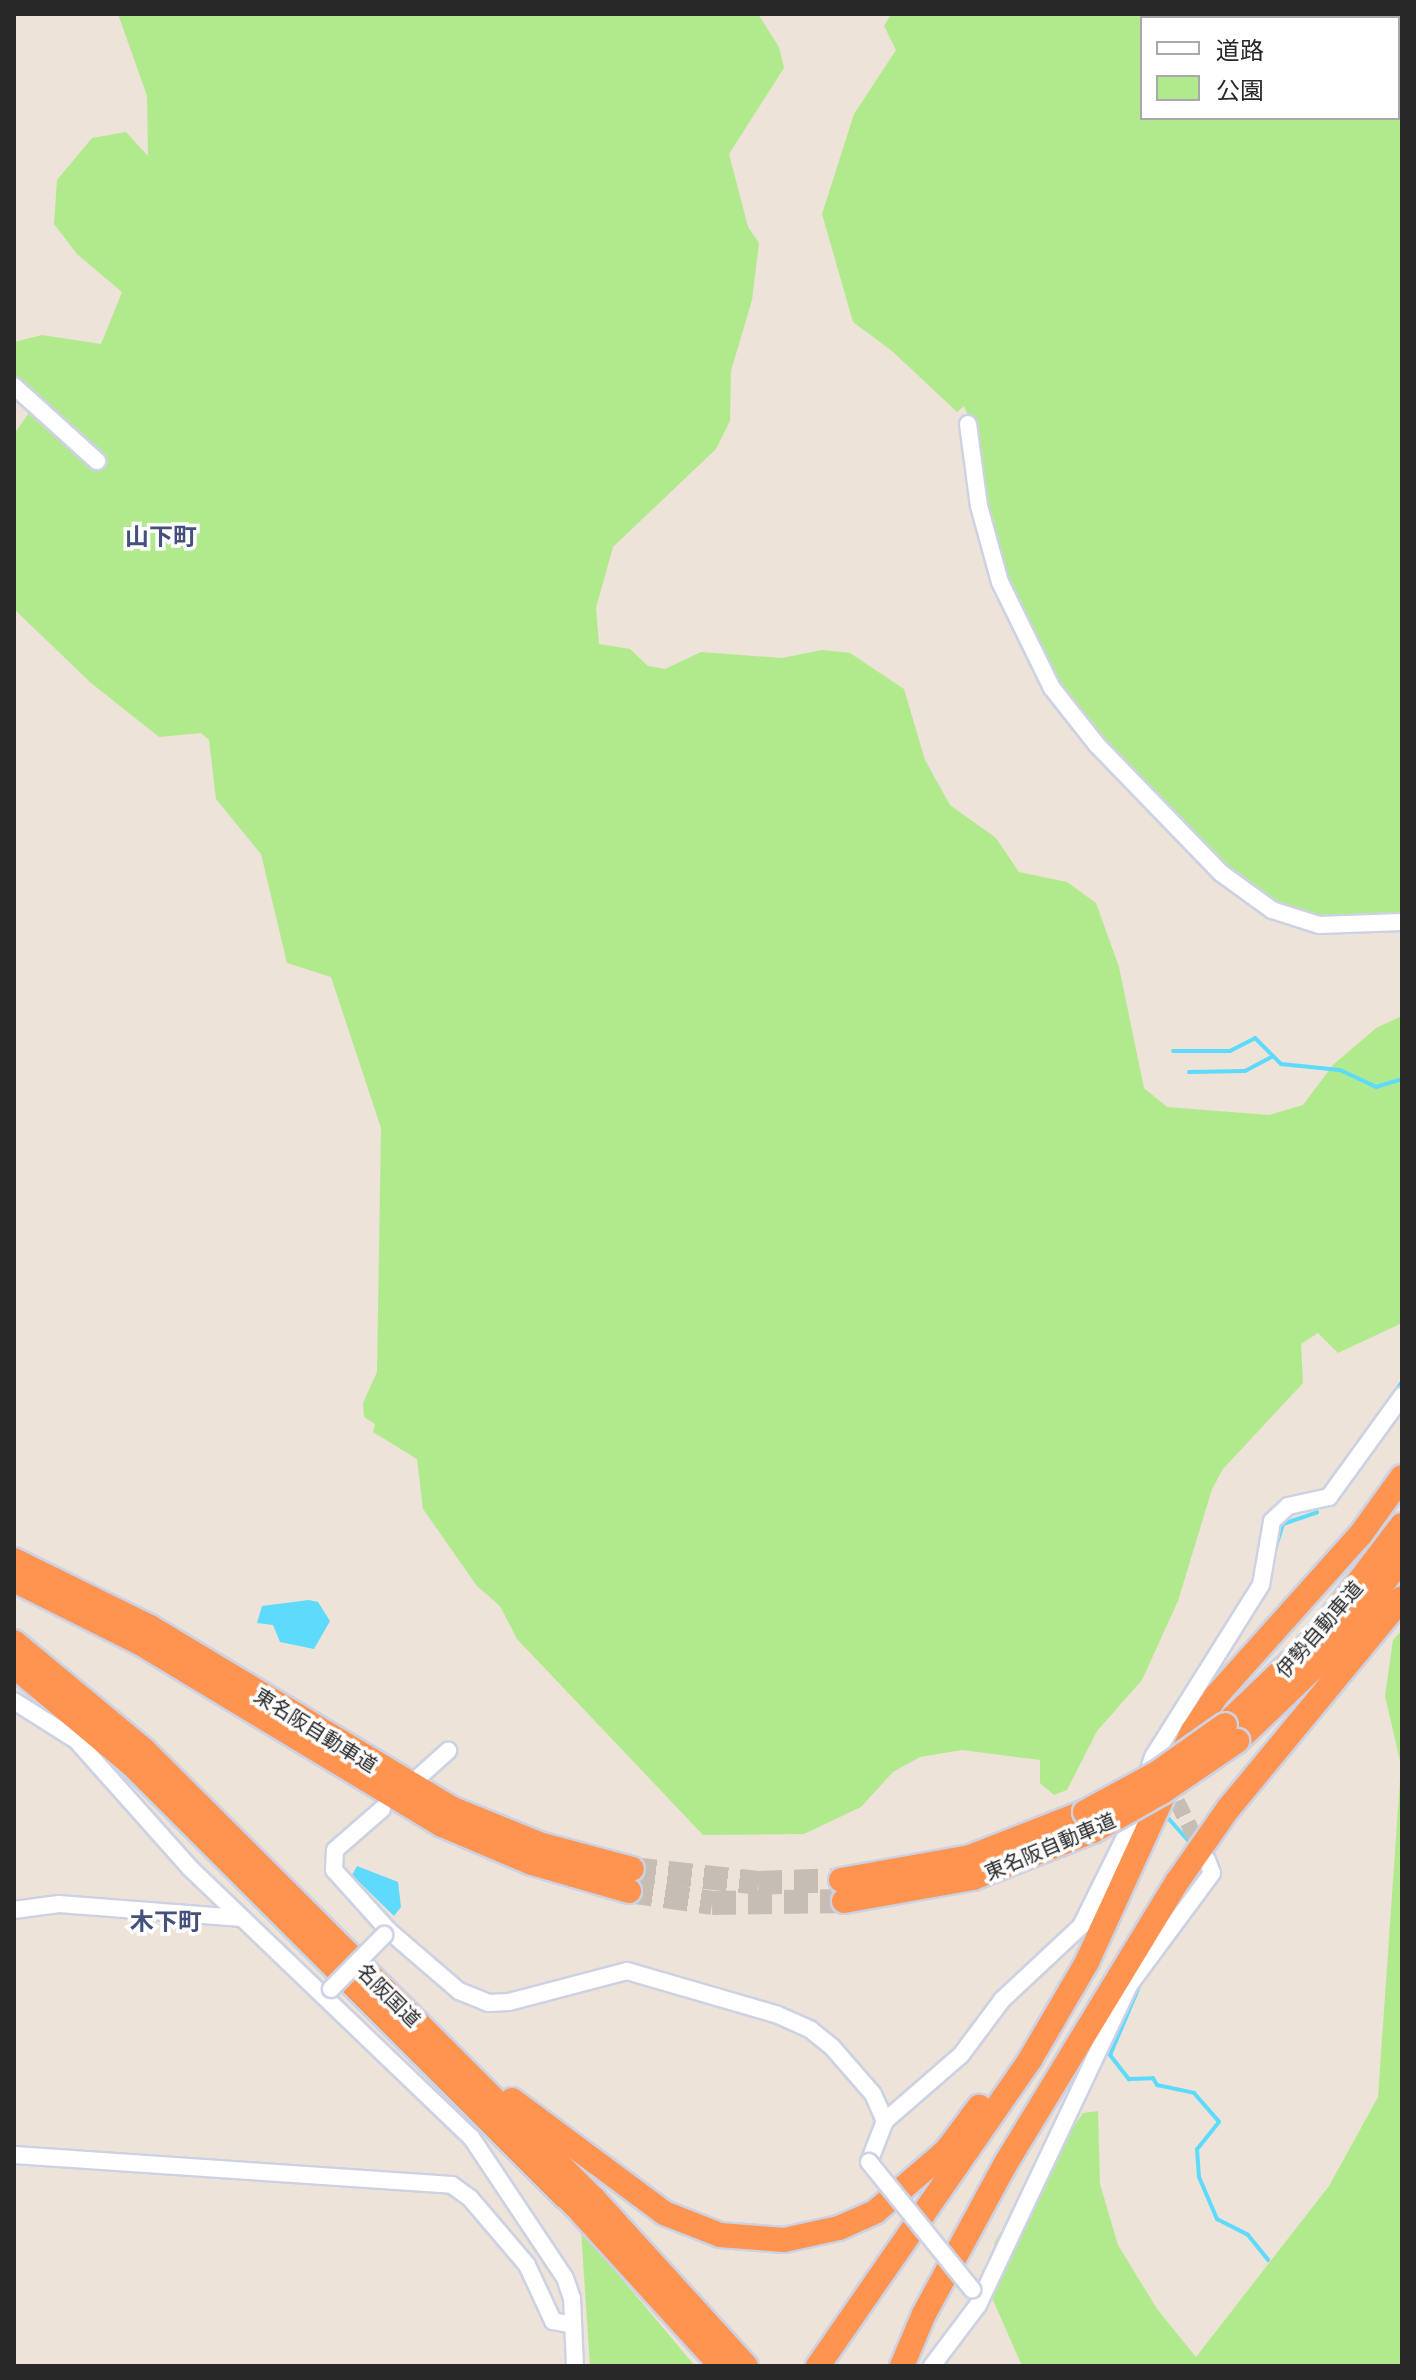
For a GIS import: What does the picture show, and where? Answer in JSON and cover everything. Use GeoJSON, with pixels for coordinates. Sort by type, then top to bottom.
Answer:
{"type":"FeatureCollection","features":[{"type":"Feature","properties":{"kind":"highway"},"geometry":{"type":"LineString","coordinates":[[818,2366],[1031,2058],[1118,1899],[1193,1731],[1216,1696],[1361,1534],[1402,1477]]}},
{"type":"Feature","properties":{"kind":"highway","name":"伊勢自動車道"},"geometry":{"type":"LineString","coordinates":[[1231,1733],[1315,1639],[1402,1525]]}},
{"type":"Feature","properties":{"kind":"highway","name":"伊勢自動車道"},"geometry":{"type":"LineString","coordinates":[[1231,1733],[1337,1645],[1402,1558]]}},
{"type":"Feature","properties":{"kind":"highway","name":"東名阪自動車道"},"geometry":{"type":"LineString","coordinates":[[14,1560],[451,1808],[631,1880]]}},
{"type":"Feature","properties":{"kind":"highway","name":"東名阪自動車道"},"geometry":{"type":"LineString","coordinates":[[14,1580],[145,1635]]}},
{"type":"Feature","properties":{"kind":"highway"},"geometry":{"type":"LineString","coordinates":[[837,2366],[1097,1988],[1228,1809],[1402,1598]]}},
{"type":"Feature","properties":{"kind":"highway","name":"名阪国道"},"geometry":{"type":"LineString","coordinates":[[14,1642],[144,1750],[594,2199],[746,2366]]}},
{"type":"Feature","properties":{"kind":"highway","name":"名阪国道"},"geometry":{"type":"LineString","coordinates":[[14,1666],[130,1763],[641,2274],[721,2366]]}},
{"type":"Feature","properties":{"kind":"highway","name":"東名阪自動車道"},"geometry":{"type":"LineString","coordinates":[[842,1890],[1089,1822],[1157,1773],[1231,1733]]}},
{"type":"Feature","properties":{"kind":"highway"},"geometry":{"type":"LineString","coordinates":[[902,2366],[924,2314],[1021,2137],[1177,1882]]}},
{"type":"Feature","properties":{"kind":"highway"},"geometry":{"type":"LineString","coordinates":[[408,2015],[561,2140],[664,2213],[720,2235],[784,2240],[839,2228],[875,2212],[947,2150],[1034,2032],[1118,1899]]}},
{"type":"Feature","properties":{"kind":"highway"},"geometry":{"type":"LineString","coordinates":[[641,2274],[714,2366]]}},
{"type":"Feature","properties":{"kind":"street"},"geometry":{"type":"LineString","coordinates":[[14,386],[97,461]]}},
{"type":"Feature","properties":{"kind":"street"},"geometry":{"type":"LineString","coordinates":[[968,424],[979,506],[1000,582],[1052,688],[1097,745],[1221,873],[1272,910],[1319,925],[1402,922]]}},
{"type":"Feature","properties":{"kind":"street"},"geometry":{"type":"LineString","coordinates":[[972,2289],[869,2162],[885,2121],[961,2055],[1002,2000],[1081,1926],[1131,1825],[1155,1760],[1261,1585],[1272,1521],[1288,1506],[1329,1497],[1402,1396]]}},
{"type":"Feature","properties":{"kind":"street"},"geometry":{"type":"LineString","coordinates":[[14,1701],[76,1740],[242,1918],[328,1992],[471,2137],[565,2278],[573,2325],[575,2366]]}},
{"type":"Feature","properties":{"kind":"street"},"geometry":{"type":"LineString","coordinates":[[420,1776],[448,1751]]}},
{"type":"Feature","properties":{"kind":"street"},"geometry":{"type":"LineString","coordinates":[[382,1809],[331,1859],[339,1878],[386,1933],[459,1991],[489,2003],[627,1971],[778,2015],[811,2030],[832,2047],[873,2094],[885,2121]]}},
{"type":"Feature","properties":{"kind":"street"},"geometry":{"type":"LineString","coordinates":[[932,2366],[978,2305],[1130,1984],[1212,1873],[1207,1860]]}},
{"type":"Feature","properties":{"kind":"street"},"geometry":{"type":"LineString","coordinates":[[14,1910],[59,1904],[242,1918]]}},
{"type":"Feature","properties":{"kind":"street"},"geometry":{"type":"LineString","coordinates":[[328,1992],[386,1933]]}},
{"type":"Feature","properties":{"kind":"street"},"geometry":{"type":"LineString","coordinates":[[14,2155],[452,2185],[470,2198],[527,2265],[553,2321],[573,2325]]}},
{"type":"Feature","properties":{"kind":"green space"},"geometry":{"type":"Polygon","coordinates":[[[118,14],[758,14],[779,47],[784,68],[729,154],[748,227],[759,243],[752,300],[731,371],[730,421],[716,449],[613,547],[596,608],[599,644],[630,649],[648,666],[665,669],[701,652],[782,658],[822,650],[850,653],[904,689],[925,760],[950,805],[996,838],[1019,872],[1067,882],[1096,903],[1119,967],[1144,1088],[1167,1107],[1269,1115],[1303,1105],[1333,1065],[1376,1028],[1402,1016],[1402,1323],[1338,1353],[1318,1333],[1301,1344],[1303,1383],[1223,1469],[1212,1489],[1178,1601],[1142,1680],[1097,1731],[1067,1790],[1054,1795],[1040,1783],[1040,1760],[962,1750],[920,1757],[893,1772],[861,1807],[804,1834],[703,1835],[517,1639],[500,1606],[477,1586],[423,1509],[417,1459],[373,1432],[375,1424],[364,1417],[363,1403],[377,1372],[381,1128],[331,977],[287,963],[261,854],[216,799],[209,740],[201,733],[159,737],[91,683],[14,609],[14,434],[31,410],[14,394],[14,342],[42,335],[101,344],[122,292],[77,254],[54,224],[57,180],[92,138],[126,132],[148,156],[147,96],[118,14]]]}},
{"type":"Feature","properties":{"kind":"green space"},"geometry":{"type":"Polygon","coordinates":[[[891,14],[1402,14],[1402,914],[1318,916],[1286,910],[1225,867],[1106,743],[1061,684],[1005,575],[985,507],[976,433],[964,406],[957,412],[892,351],[853,322],[822,214],[854,114],[896,50],[884,26],[891,14]]]}},
{"type":"Feature","properties":{"kind":"green space"},"geometry":{"type":"Polygon","coordinates":[[[1402,1630],[1402,2366],[1022,2366],[986,2284],[995,2241],[1083,2113],[1098,2111],[1100,2184],[1118,2245],[1157,2309],[1196,2357],[1329,2186],[1378,2097],[1401,1765],[1385,1696],[1393,1640],[1402,1630]]]}},
{"type":"Feature","properties":{"kind":"green space"},"geometry":{"type":"Polygon","coordinates":[[[581,2230],[695,2366],[590,2366],[581,2230]]]}},
{"type":"Feature","properties":{"kind":"water"},"geometry":{"type":"Polygon","coordinates":[[[309,1600],[318,1602],[330,1621],[314,1649],[280,1642],[273,1625],[257,1623],[262,1606],[309,1600]]]}},
{"type":"Feature","properties":{"kind":"water"},"geometry":{"type":"Polygon","coordinates":[[[357,1866],[398,1882],[401,1907],[394,1916],[352,1875],[357,1866]]]}},
{"type":"Feature","properties":{"kind":"waterway"},"geometry":{"type":"LineString","coordinates":[[1173,1051],[1230,1051],[1255,1038],[1281,1064],[1340,1070],[1376,1087],[1402,1079]]}},
{"type":"Feature","properties":{"kind":"waterway"},"geometry":{"type":"LineString","coordinates":[[1189,1072],[1245,1071],[1271,1057]]}},
{"type":"Feature","properties":{"kind":"waterway"},"geometry":{"type":"LineString","coordinates":[[1390,1399],[1402,1382]]}},
{"type":"Feature","properties":{"kind":"waterway"},"geometry":{"type":"LineString","coordinates":[[1275,1550],[1283,1524],[1317,1512]]}},
{"type":"Feature","properties":{"kind":"waterway"},"geometry":{"type":"LineString","coordinates":[[1168,1818],[1189,1841]]}},
{"type":"Feature","properties":{"kind":"waterway"},"geometry":{"type":"LineString","coordinates":[[1188,1893],[1202,1865]]}},
{"type":"Feature","properties":{"kind":"waterway"},"geometry":{"type":"LineString","coordinates":[[1141,1982],[1110,2055],[1129,2079],[1153,2078],[1157,2085],[1194,2093],[1219,2122],[1197,2149],[1199,2177],[1217,2219],[1248,2235],[1268,2260]]}},
{"type":"Feature","properties":{"kind":"tunnel"},"geometry":{"type":"LineString","coordinates":[[1166,1780],[1204,1855]]}},
{"type":"Feature","properties":{"kind":"tunnel"},"geometry":{"type":"LineString","coordinates":[[632,1869],[758,1883],[841,1880]]}},
{"type":"Feature","properties":{"kind":"tunnel"},"geometry":{"type":"LineString","coordinates":[[629,1891],[712,1903],[844,1901]]}},
{"type":"Feature","properties":{"kind":"district","name":"山下町"},"geometry":{"type":"Point","coordinates":[161,537]}},
{"type":"Feature","properties":{"kind":"district","name":"木下町"},"geometry":{"type":"Point","coordinates":[166,1922]}}]}
